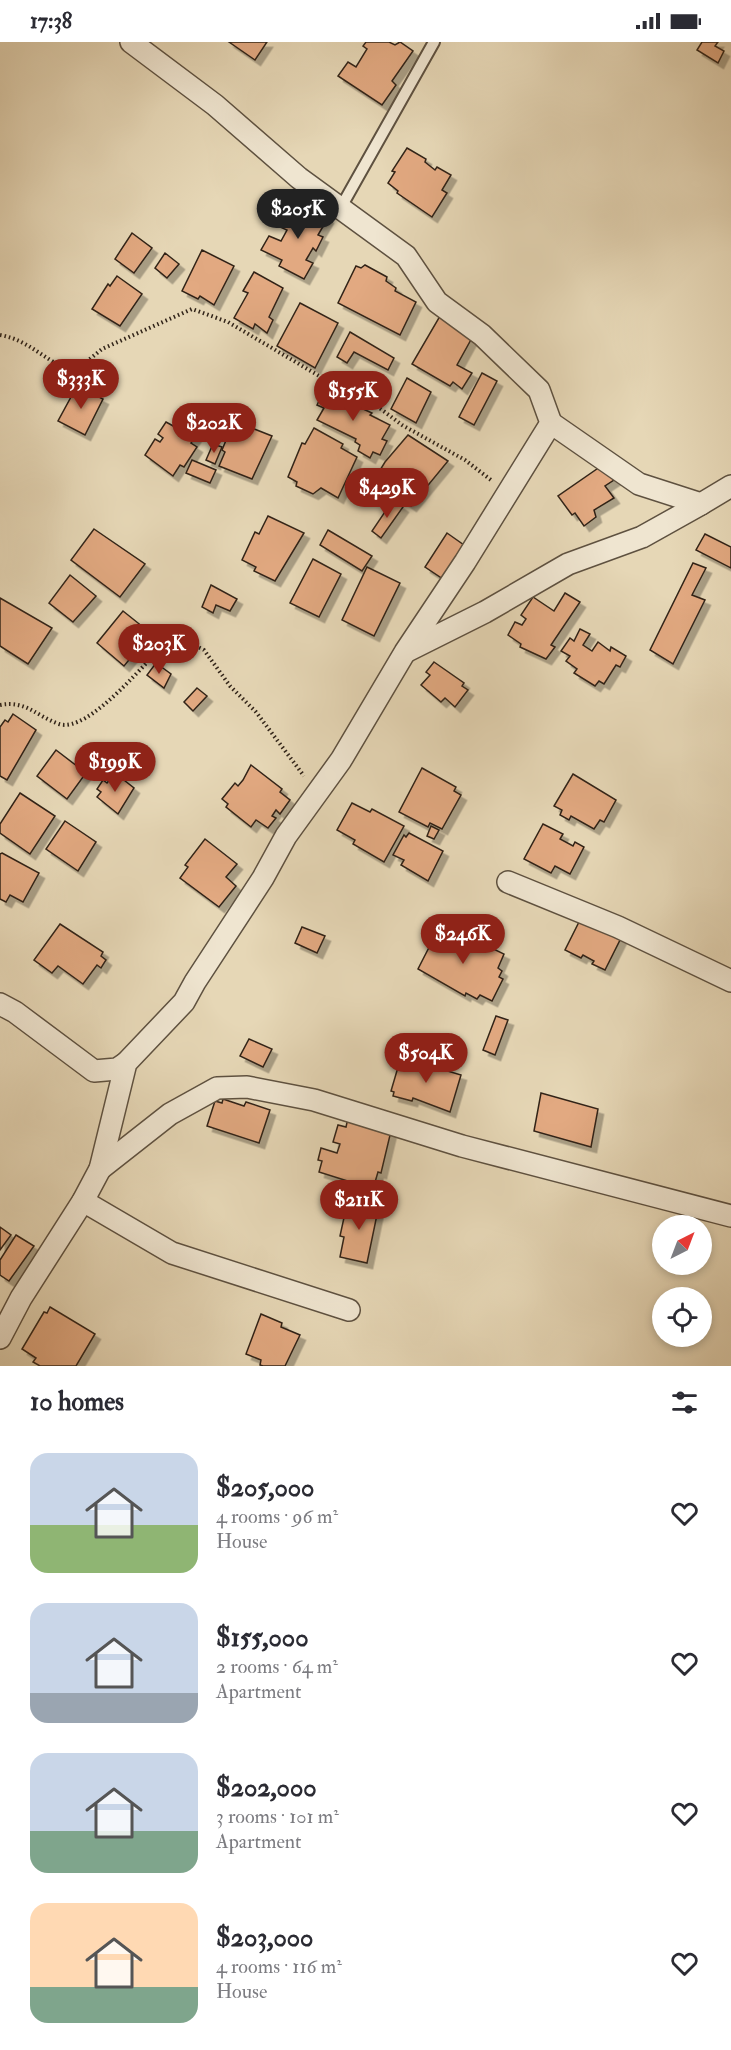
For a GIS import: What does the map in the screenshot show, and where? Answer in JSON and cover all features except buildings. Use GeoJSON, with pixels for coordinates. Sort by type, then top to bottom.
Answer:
{"type":"FeatureCollection","features":[{"type":"Feature","properties":{"kind":"street"},"geometry":{"type":"LineString","coordinates":[[130,42],[215,105],[340,209],[406,256],[437,302],[482,335],[538,390],[550,423],[639,484],[701,504]]}},
{"type":"Feature","properties":{"kind":"street"},"geometry":{"type":"LineString","coordinates":[[0,1004],[15,1012],[94,1071],[117,1069],[126,1063],[184,1002],[195,981],[263,878],[286,836],[319,792],[373,709],[405,652],[550,423]]}},
{"type":"Feature","properties":{"kind":"street"},"geometry":{"type":"LineString","coordinates":[[405,652],[485,612],[568,564],[642,537],[731,486]]}},
{"type":"Feature","properties":{"kind":"street"},"geometry":{"type":"LineString","coordinates":[[508,882],[618,927],[731,981]]}},
{"type":"Feature","properties":{"kind":"street"},"geometry":{"type":"LineString","coordinates":[[0,1338],[21,1298],[83,1201],[100,1169],[126,1063]]}},
{"type":"Feature","properties":{"kind":"street"},"geometry":{"type":"LineString","coordinates":[[100,1169],[170,1114],[218,1088],[248,1087],[314,1100],[462,1146],[731,1216]]}},
{"type":"Feature","properties":{"kind":"street"},"geometry":{"type":"LineString","coordinates":[[83,1201],[172,1253],[350,1310]]}},
{"type":"Feature","properties":{"kind":"lane"},"geometry":{"type":"LineString","coordinates":[[340,209],[434,42]]}},
{"type":"Feature","properties":{"kind":"path"},"geometry":{"type":"LineString","coordinates":[[0,335],[13,337],[38,350],[56,366],[74,372],[102,349],[192,309],[228,322],[326,381],[357,391],[402,425],[465,460],[508,492]]}},
{"type":"Feature","properties":{"kind":"path"},"geometry":{"type":"LineString","coordinates":[[0,705],[18,703],[62,725],[81,721],[114,696],[169,639],[184,640],[204,650],[231,686],[274,735],[295,767],[319,792]]}}]}
